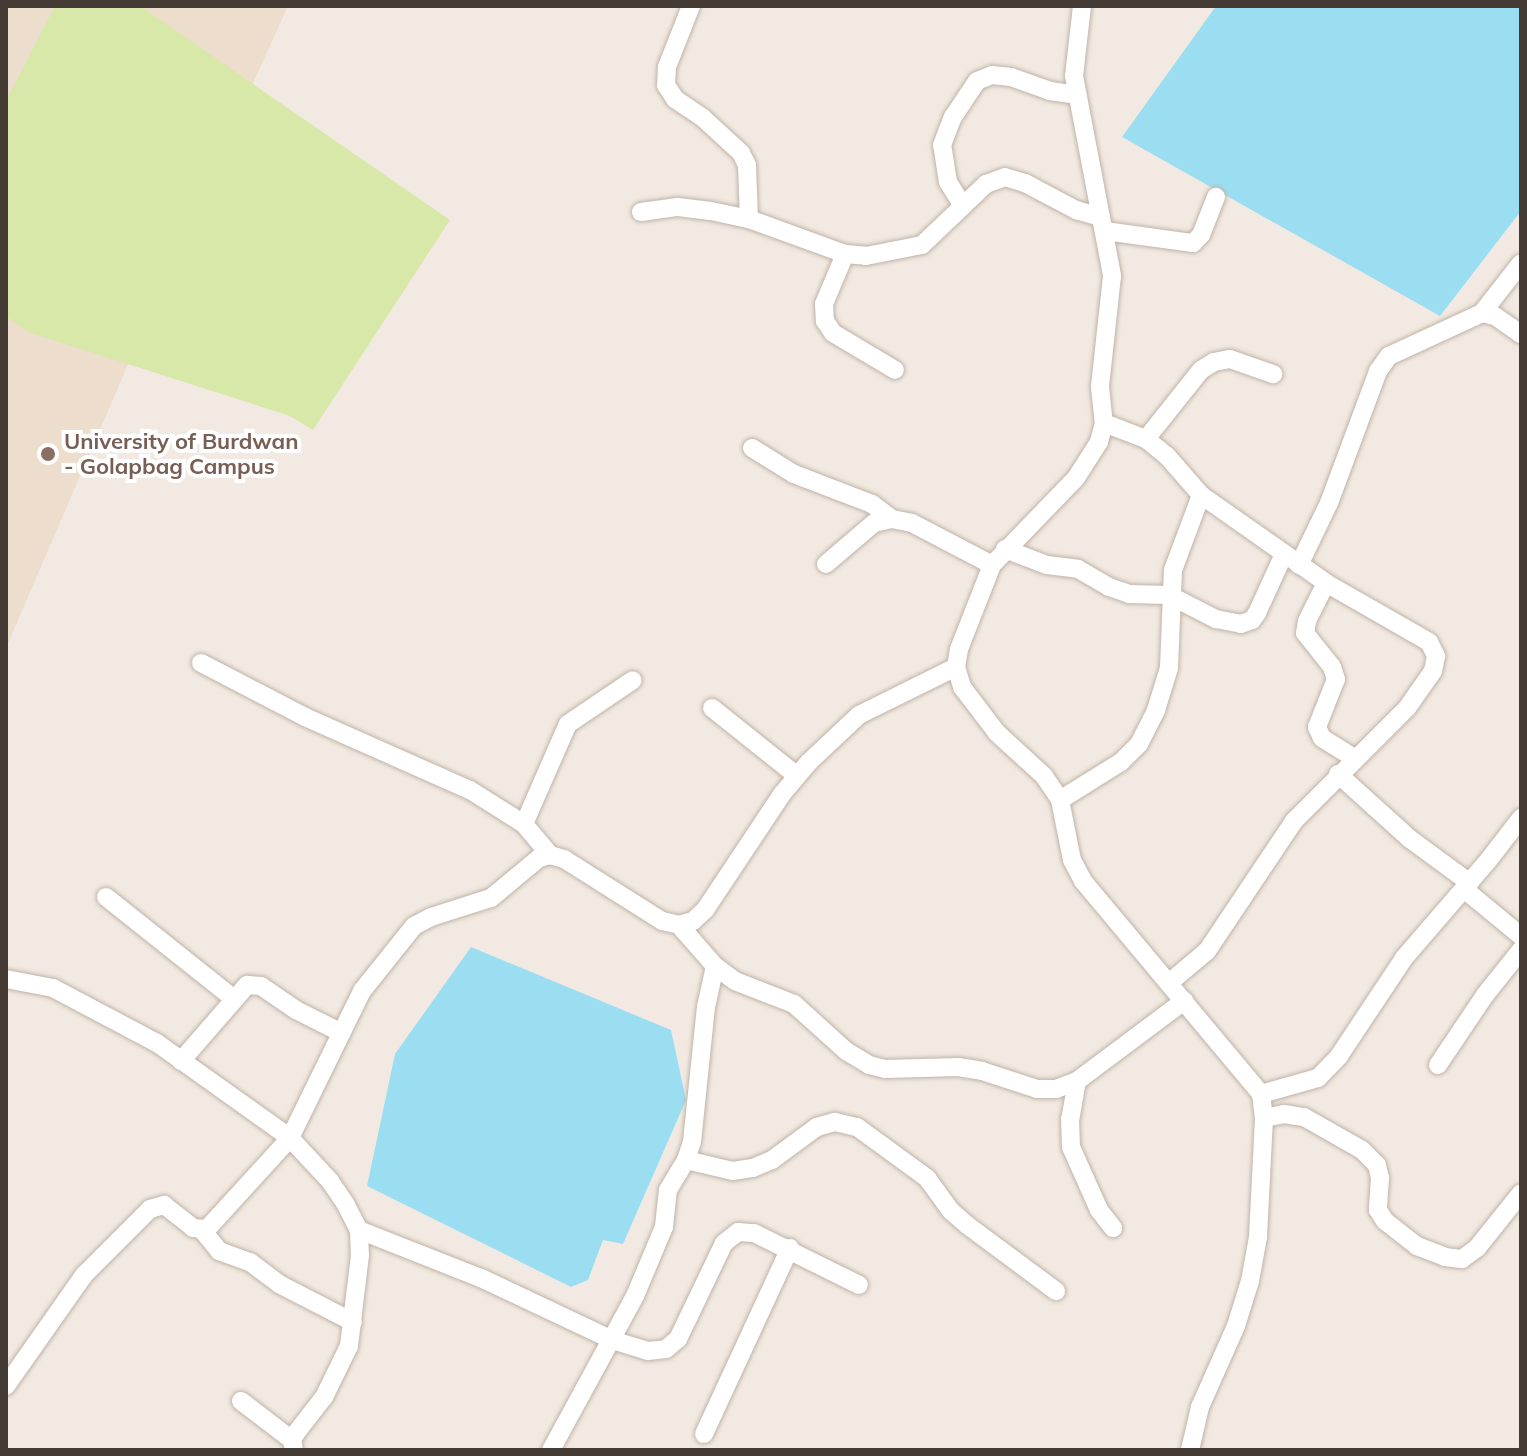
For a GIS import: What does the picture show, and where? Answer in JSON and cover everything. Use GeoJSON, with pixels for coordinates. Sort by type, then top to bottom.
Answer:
{"type":"FeatureCollection","features":[{"type":"Feature","properties":{"kind":"street"},"geometry":{"type":"LineString","coordinates":[[691,6],[667,67],[666,85],[675,99],[703,118],[741,153],[747,165],[749,219]]}},
{"type":"Feature","properties":{"kind":"street"},"geometry":{"type":"LineString","coordinates":[[1082,6],[1074,76],[1112,276],[1100,387],[1104,423],[1099,442],[1076,478],[992,565],[959,649],[956,667],[962,687],[997,733],[1044,776],[1060,800],[1072,860],[1083,881],[1261,1094],[1264,1118],[1258,1237],[1250,1281],[1236,1326],[1200,1407],[1197,1446]]}},
{"type":"Feature","properties":{"kind":"street"},"geometry":{"type":"LineString","coordinates":[[963,206],[948,182],[942,145],[953,117],[977,81],[992,75],[1011,77],[1050,91],[1077,95]]}},
{"type":"Feature","properties":{"kind":"street"},"geometry":{"type":"LineString","coordinates":[[641,212],[678,207],[749,219],[845,254],[866,256],[922,245],[986,184],[1005,177],[1025,183],[1103,224],[1193,243],[1201,235],[1216,197]]}},
{"type":"Feature","properties":{"kind":"street"},"geometry":{"type":"LineString","coordinates":[[845,254],[824,304],[825,321],[833,333],[895,370]]}},
{"type":"Feature","properties":{"kind":"street"},"geometry":{"type":"LineString","coordinates":[[1005,549],[1047,565],[1078,569],[1109,587],[1129,594],[1169,595],[1216,619],[1241,624],[1252,620],[1329,503],[1383,364],[1389,356],[1482,313],[1521,263]]}},
{"type":"Feature","properties":{"kind":"street"},"geometry":{"type":"LineString","coordinates":[[1482,313],[1495,316],[1521,334]]}},
{"type":"Feature","properties":{"kind":"street"},"geometry":{"type":"LineString","coordinates":[[1146,439],[1201,370],[1214,362],[1230,359],[1273,374]]}},
{"type":"Feature","properties":{"kind":"street"},"geometry":{"type":"LineString","coordinates":[[1104,423],[1146,439],[1167,456],[1201,495],[1326,583],[1429,642],[1436,656],[1433,671],[1407,708],[1294,821],[1207,951],[1169,983]]}},
{"type":"Feature","properties":{"kind":"street"},"geometry":{"type":"LineString","coordinates":[[752,448],[794,474],[872,504],[892,519]]}},
{"type":"Feature","properties":{"kind":"street"},"geometry":{"type":"LineString","coordinates":[[1060,800],[1121,762],[1139,744],[1156,710],[1169,668],[1172,621],[1169,595],[1173,570],[1201,495]]}},
{"type":"Feature","properties":{"kind":"street"},"geometry":{"type":"LineString","coordinates":[[826,564],[874,523],[892,519],[912,523],[992,565]]}},
{"type":"Feature","properties":{"kind":"street"},"geometry":{"type":"LineString","coordinates":[[1326,583],[1307,621],[1305,633],[1332,667],[1336,679],[1317,727],[1322,738],[1354,758]]}},
{"type":"Feature","properties":{"kind":"street"},"geometry":{"type":"LineString","coordinates":[[201,663],[317,722],[470,790],[524,824],[550,855]]}},
{"type":"Feature","properties":{"kind":"street"},"geometry":{"type":"LineString","coordinates":[[203,1231],[290,1138],[362,991],[414,926],[431,917],[491,898],[539,858],[550,855],[564,859],[662,921],[679,925],[693,921],[705,910],[796,775],[859,715],[956,667]]}},
{"type":"Feature","properties":{"kind":"street"},"geometry":{"type":"LineString","coordinates":[[524,824],[568,724],[633,680]]}},
{"type":"Feature","properties":{"kind":"street"},"geometry":{"type":"LineString","coordinates":[[712,708],[796,775]]}},
{"type":"Feature","properties":{"kind":"street"},"geometry":{"type":"LineString","coordinates":[[1338,774],[1521,936]]}},
{"type":"Feature","properties":{"kind":"street"},"geometry":{"type":"LineString","coordinates":[[1261,1094],[1318,1078],[1329,1067],[1404,958],[1521,818]]}},
{"type":"Feature","properties":{"kind":"street"},"geometry":{"type":"LineString","coordinates":[[106,897],[233,998]]}},
{"type":"Feature","properties":{"kind":"street"},"geometry":{"type":"LineString","coordinates":[[679,925],[715,966],[735,981],[794,1004],[846,1051],[869,1065],[885,1069],[958,1067],[982,1071],[1037,1089],[1056,1089],[1077,1081],[1184,1001]]}},
{"type":"Feature","properties":{"kind":"street"},"geometry":{"type":"LineString","coordinates":[[1438,1065],[1485,995],[1521,950]]}},
{"type":"Feature","properties":{"kind":"street"},"geometry":{"type":"LineString","coordinates":[[551,1450],[612,1340],[664,1227],[668,1190],[686,1160],[692,1142],[706,1007],[715,966]]}},
{"type":"Feature","properties":{"kind":"street"},"geometry":{"type":"LineString","coordinates":[[6,979],[53,988],[126,1025],[290,1138],[330,1181],[359,1230],[353,1322],[343,1363],[293,1445],[241,1401]]}},
{"type":"Feature","properties":{"kind":"street"},"geometry":{"type":"LineString","coordinates":[[181,1061],[247,985],[261,986],[296,1010],[342,1033]]}},
{"type":"Feature","properties":{"kind":"street"},"geometry":{"type":"LineString","coordinates":[[1077,1081],[1070,1119],[1071,1147],[1099,1210],[1113,1228]]}},
{"type":"Feature","properties":{"kind":"street"},"geometry":{"type":"LineString","coordinates":[[1264,1118],[1284,1114],[1304,1117],[1362,1150],[1377,1165],[1380,1178],[1378,1210],[1385,1221],[1417,1246],[1445,1257],[1462,1259],[1477,1248],[1521,1193]]}},
{"type":"Feature","properties":{"kind":"street"},"geometry":{"type":"LineString","coordinates":[[686,1160],[733,1171],[753,1168],[772,1160],[817,1127],[835,1122],[857,1127],[927,1178],[951,1211],[967,1225],[1056,1291]]}},
{"type":"Feature","properties":{"kind":"street"},"geometry":{"type":"LineString","coordinates":[[6,1386],[84,1275],[150,1209],[164,1205],[193,1228],[203,1231],[219,1251],[250,1262],[279,1284],[353,1322]]}},
{"type":"Feature","properties":{"kind":"street"},"geometry":{"type":"LineString","coordinates":[[359,1230],[494,1283],[612,1340],[658,1352],[678,1339],[724,1243],[738,1232],[754,1233],[790,1248],[859,1285]]}},
{"type":"Feature","properties":{"kind":"street"},"geometry":{"type":"LineString","coordinates":[[704,1434],[790,1248]]}},
{"type":"Feature","properties":{"kind":"shaded area","name":"University of Burdwan - Golapbag Campus"},"geometry":{"type":"Polygon","coordinates":[[[6,6],[288,6],[173,260],[6,648],[6,6]]]}},
{"type":"Feature","properties":{"kind":"green space"},"geometry":{"type":"Polygon","coordinates":[[[55,6],[140,6],[450,220],[313,430],[290,416],[28,332],[6,316],[6,101],[55,6]]]}},
{"type":"Feature","properties":{"kind":"water"},"geometry":{"type":"Polygon","coordinates":[[[1216,6],[1521,6],[1521,211],[1440,316],[1122,137],[1216,6]]]}},
{"type":"Feature","properties":{"kind":"water"},"geometry":{"type":"Polygon","coordinates":[[[471,947],[671,1030],[686,1100],[623,1244],[603,1240],[588,1280],[571,1287],[367,1186],[395,1054],[471,947]]]}},
{"type":"Feature","properties":{"kind":"place","name":"University of Burdwan - Golapbag Campus"},"geometry":{"type":"Point","coordinates":[48,454]}}]}
